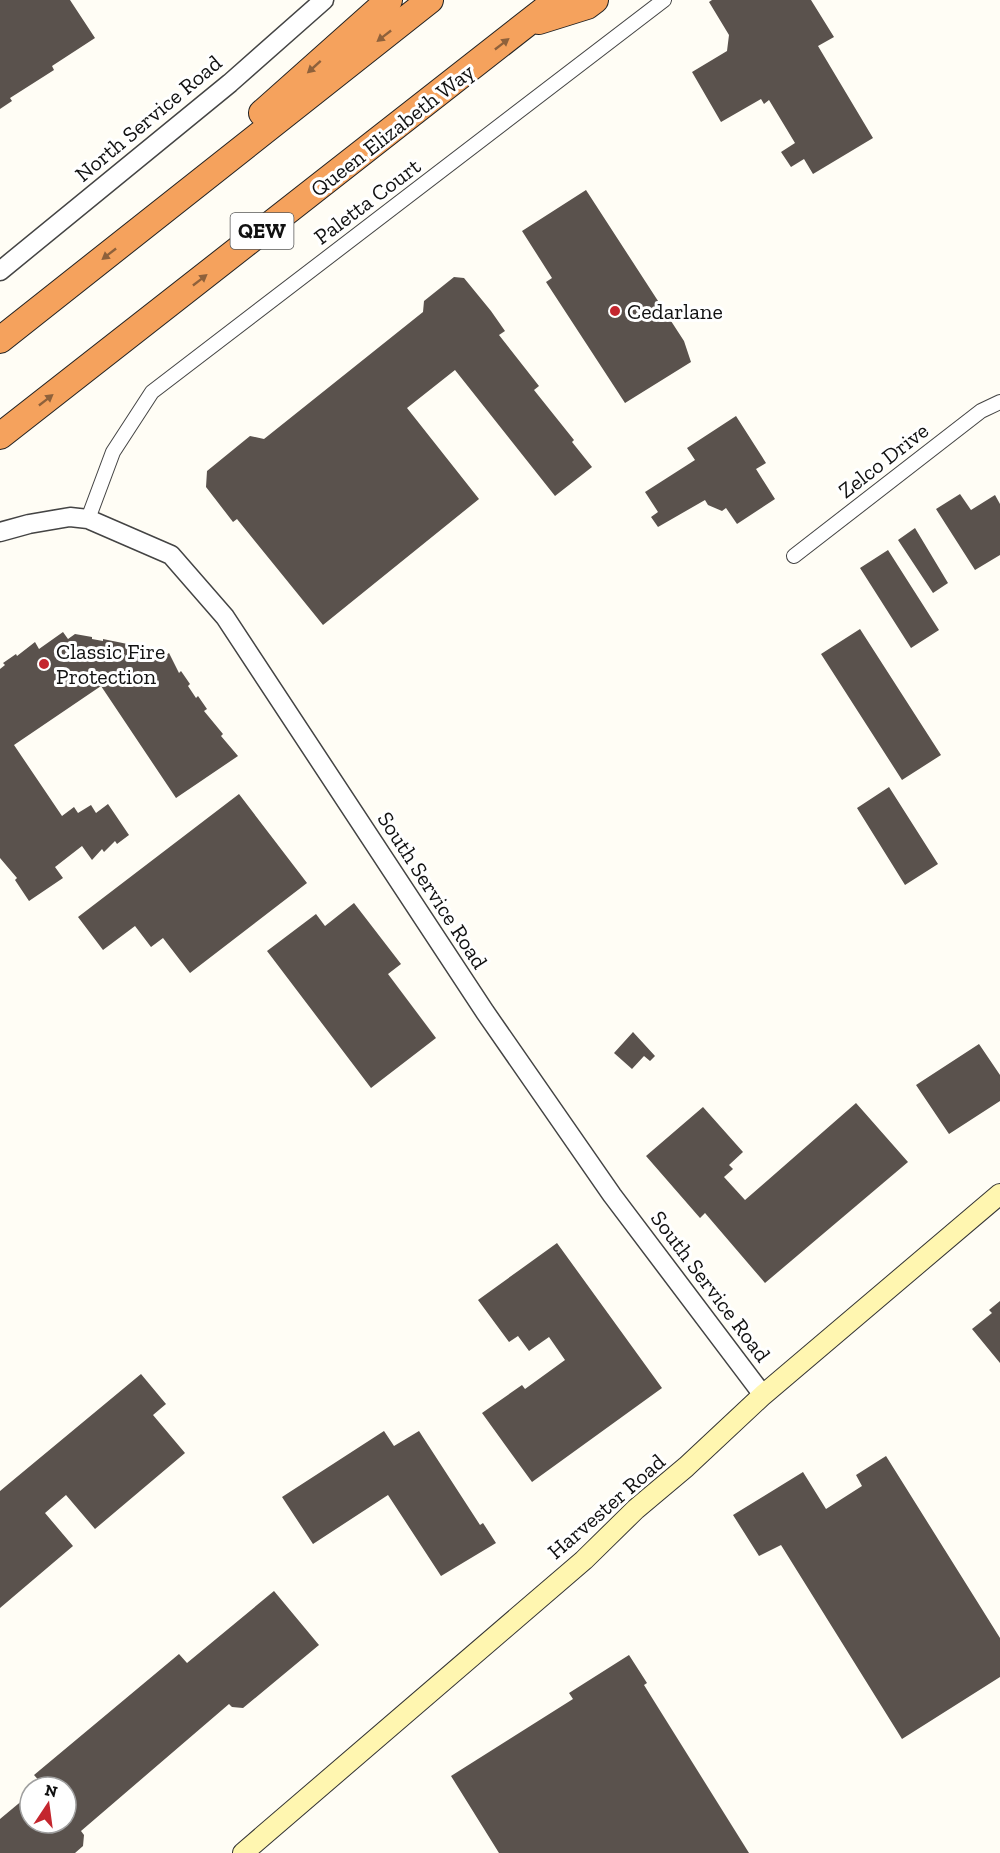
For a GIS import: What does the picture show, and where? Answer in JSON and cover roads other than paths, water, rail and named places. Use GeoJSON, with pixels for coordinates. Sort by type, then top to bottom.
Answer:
{"type":"FeatureCollection","features":[{"type":"Feature","properties":{"kind":"highway"},"geometry":{"type":"LineString","coordinates":[[155,218],[189,178],[389,0]]}},
{"type":"Feature","properties":{"kind":"highway"},"geometry":{"type":"LineString","coordinates":[[0,340],[430,0]]}},
{"type":"Feature","properties":{"kind":"highway","name":"Queen Elizabeth Way"},"geometry":{"type":"LineString","coordinates":[[0,436],[557,0]]}},
{"type":"Feature","properties":{"kind":"highway"},"geometry":{"type":"LineString","coordinates":[[525,26],[587,6],[595,0]]}},
{"type":"Feature","properties":{"kind":"main road","name":"Harvester Road"},"geometry":{"type":"LineString","coordinates":[[243,1853],[584,1560],[636,1509],[686,1467],[763,1395],[1000,1194]]}},
{"type":"Feature","properties":{"kind":"street","name":"North Service Road"},"geometry":{"type":"LineString","coordinates":[[0,271],[230,83],[324,0]]}},
{"type":"Feature","properties":{"kind":"street","name":"Paletta Court"},"geometry":{"type":"LineString","coordinates":[[88,519],[113,452],[152,392],[664,0]]}},
{"type":"Feature","properties":{"kind":"street","name":"Zelco Drive"},"geometry":{"type":"LineString","coordinates":[[794,556],[981,411],[1000,402]]}},
{"type":"Feature","properties":{"kind":"street","name":"South Service Road"},"geometry":{"type":"LineString","coordinates":[[0,532],[70,517],[88,519],[171,555],[225,617],[491,1022],[612,1195],[763,1395]]}},
{"type":"Feature","properties":{"kind":"place","name":"Cedarlane"},"geometry":{"type":"Point","coordinates":[615,311]}},
{"type":"Feature","properties":{"kind":"place","name":"Classic Fire Protection"},"geometry":{"type":"Point","coordinates":[44,664]}}]}
